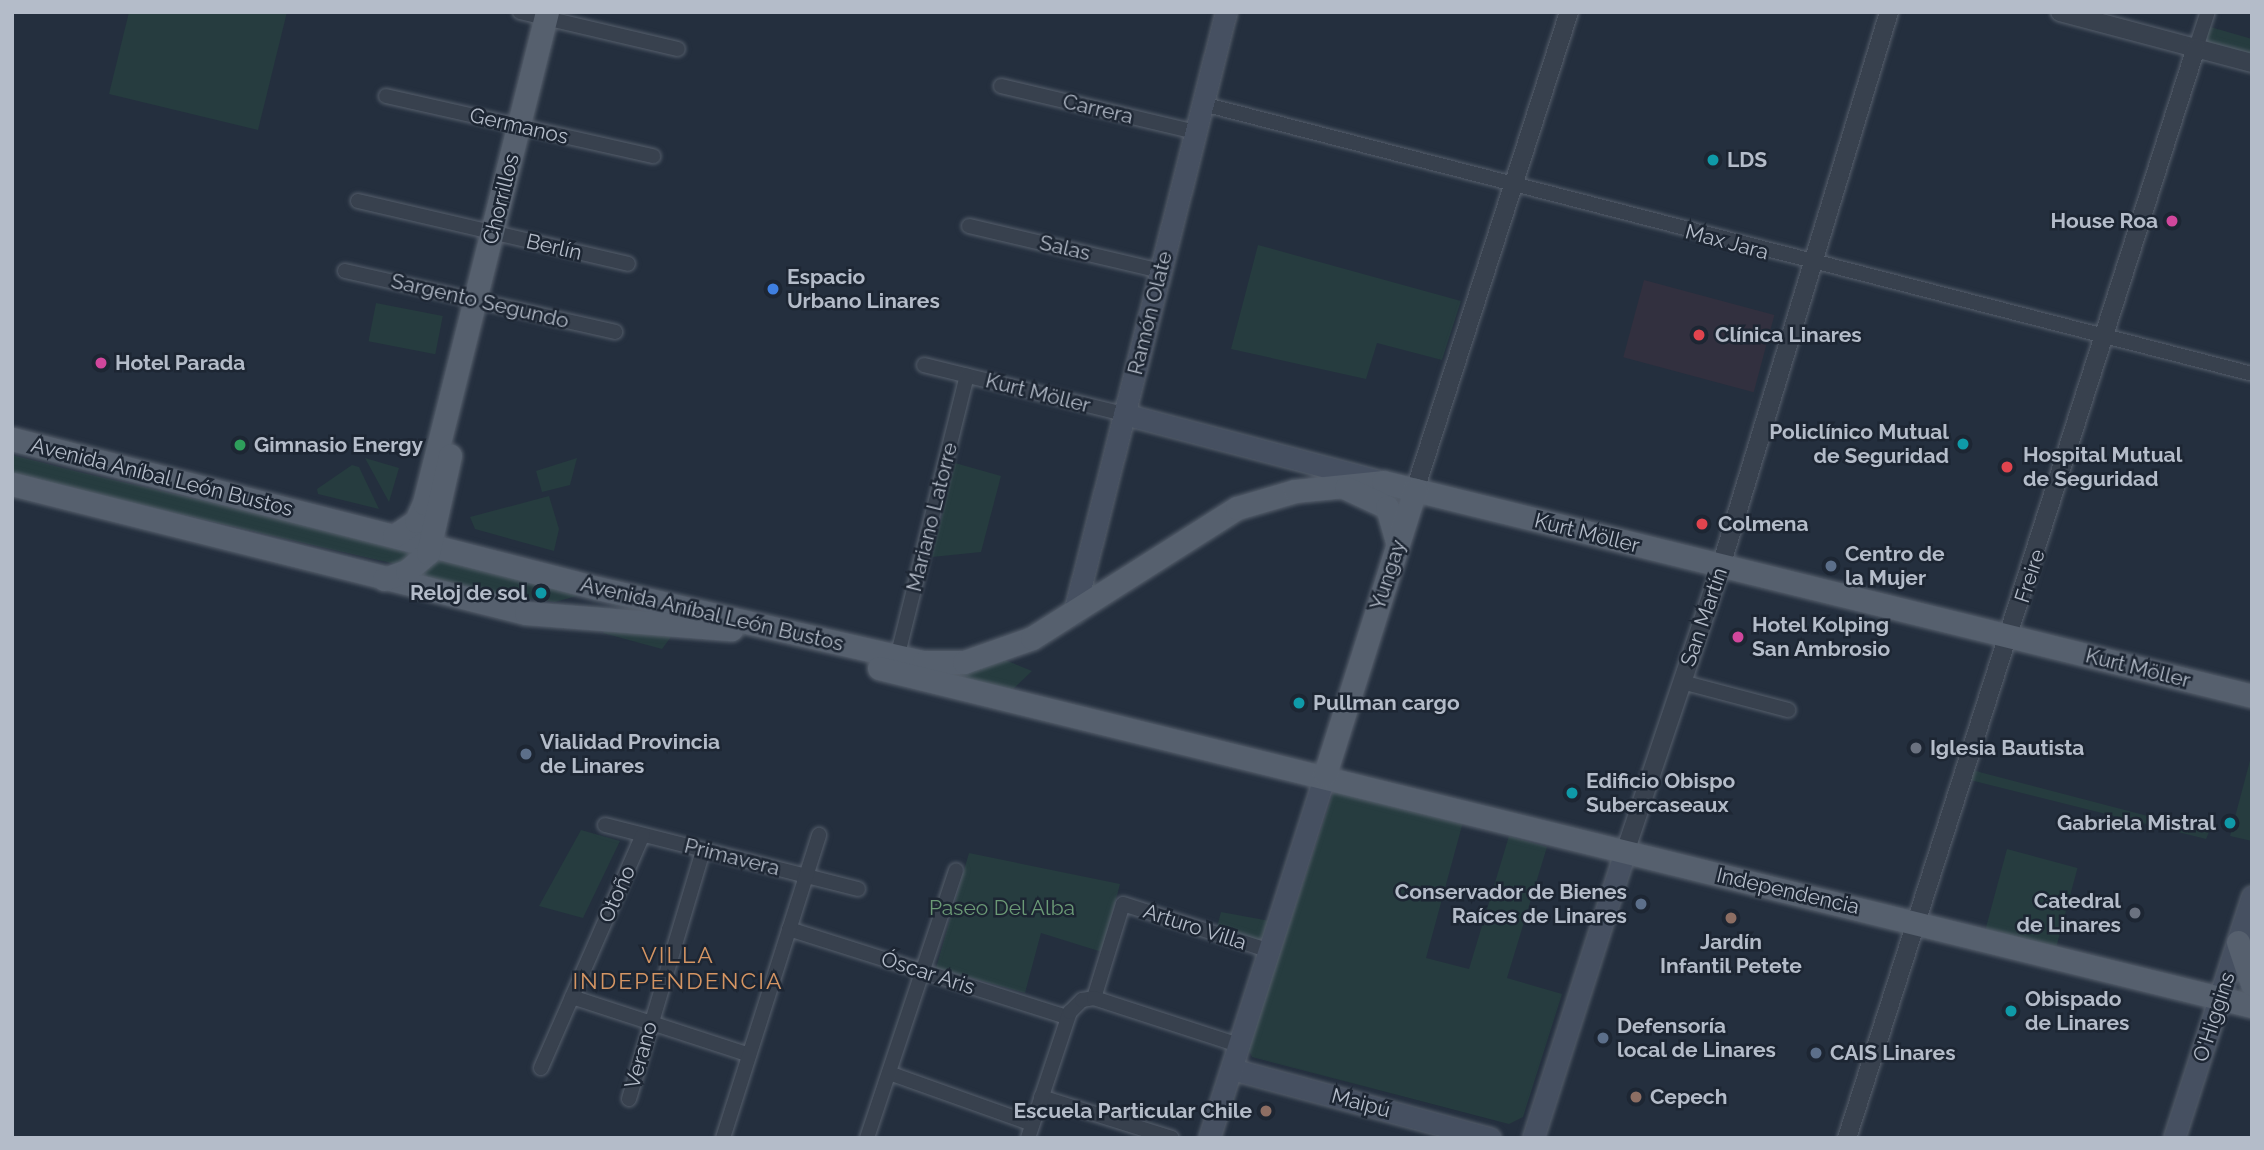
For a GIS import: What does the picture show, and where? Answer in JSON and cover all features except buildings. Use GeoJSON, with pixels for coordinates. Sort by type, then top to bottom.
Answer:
{"type":"FeatureCollection","features":[{"type":"Feature","properties":{"kind":"main road","name":"Ramón Olate"},"geometry":{"type":"LineString","coordinates":[[1074,613],[1226,12]]}},
{"type":"Feature","properties":{"kind":"main road","name":"Chorrillos"},"geometry":{"type":"LineString","coordinates":[[394,536],[421,513],[456,386],[547,15]]}},
{"type":"Feature","properties":{"kind":"main road","name":"Chorrillos"},"geometry":{"type":"LineString","coordinates":[[432,546],[456,424],[456,386]]}},
{"type":"Feature","properties":{"kind":"main road","name":"Kurt Möller"},"geometry":{"type":"LineString","coordinates":[[1124,414],[1382,482],[2252,696]]}},
{"type":"Feature","properties":{"kind":"main road","name":"Avenida Aníbal León Bustos"},"geometry":{"type":"LineString","coordinates":[[12,439],[597,588],[703,607],[897,658],[964,662],[1032,638],[1224,514],[1325,486],[1382,482]]}},
{"type":"Feature","properties":{"kind":"main road","name":"Avenida Aníbal León Bustos"},"geometry":{"type":"LineString","coordinates":[[12,484],[526,613],[717,626],[1325,774]]}},
{"type":"Feature","properties":{"kind":"main road"},"geometry":{"type":"LineString","coordinates":[[1325,486],[1362,492],[1387,507],[1397,547]]}},
{"type":"Feature","properties":{"kind":"main road","name":"Yungay"},"geometry":{"type":"LineString","coordinates":[[1209,1138],[1415,490]]}},
{"type":"Feature","properties":{"kind":"main road"},"geometry":{"type":"LineString","coordinates":[[384,579],[415,566],[432,546]]}},
{"type":"Feature","properties":{"kind":"main road"},"geometry":{"type":"LineString","coordinates":[[578,618],[597,588]]}},
{"type":"Feature","properties":{"kind":"main road"},"geometry":{"type":"LineString","coordinates":[[1275,762],[1313,753],[1337,734]]}},
{"type":"Feature","properties":{"kind":"main road","name":"Independencia"},"geometry":{"type":"LineString","coordinates":[[1325,774],[1625,852],[1920,922],[2252,1006]]}},
{"type":"Feature","properties":{"kind":"main road","name":"San Martín"},"geometry":{"type":"LineString","coordinates":[[1533,1138],[1625,852]]}},
{"type":"Feature","properties":{"kind":"main road","name":"O'Higgins"},"geometry":{"type":"LineString","coordinates":[[2174,1138],[2252,896]]}},
{"type":"Feature","properties":{"kind":"main road"},"geometry":{"type":"LineString","coordinates":[[2238,942],[2252,984]]}},
{"type":"Feature","properties":{"kind":"main road","name":"Maipú"},"geometry":{"type":"LineString","coordinates":[[1232,1069],[1490,1138]]}},
{"type":"Feature","properties":{"kind":"street"},"geometry":{"type":"LineString","coordinates":[[520,12],[547,15],[678,49]]}},
{"type":"Feature","properties":{"kind":"street","name":"Yungay"},"geometry":{"type":"LineString","coordinates":[[1415,490],[1569,12]]}},
{"type":"Feature","properties":{"kind":"street","name":"San Martín"},"geometry":{"type":"LineString","coordinates":[[1625,852],[1721,566],[1889,12]]}},
{"type":"Feature","properties":{"kind":"street"},"geometry":{"type":"LineString","coordinates":[[2060,12],[2252,63]]}},
{"type":"Feature","properties":{"kind":"street","name":"Freire"},"geometry":{"type":"LineString","coordinates":[[1847,1138],[1920,922],[2208,12]]}},
{"type":"Feature","properties":{"kind":"street","name":"Carrera"},"geometry":{"type":"LineString","coordinates":[[1000,86],[1196,132]]}},
{"type":"Feature","properties":{"kind":"street","name":"Germanos"},"geometry":{"type":"LineString","coordinates":[[386,96],[653,156]]}},
{"type":"Feature","properties":{"kind":"street","name":"Max Jara"},"geometry":{"type":"LineString","coordinates":[[1203,104],[1813,265],[2252,374]]}},
{"type":"Feature","properties":{"kind":"street","name":"Berlín"},"geometry":{"type":"LineString","coordinates":[[358,201],[628,264]]}},
{"type":"Feature","properties":{"kind":"street","name":"Salas"},"geometry":{"type":"LineString","coordinates":[[969,226],[1161,271]]}},
{"type":"Feature","properties":{"kind":"street","name":"Sargento Segundo"},"geometry":{"type":"LineString","coordinates":[[345,271],[615,332]]}},
{"type":"Feature","properties":{"kind":"street","name":"Kurt Möller"},"geometry":{"type":"LineString","coordinates":[[924,365],[1124,414]]}},
{"type":"Feature","properties":{"kind":"street","name":"Mariano Latorre"},"geometry":{"type":"LineString","coordinates":[[897,658],[967,376]]}},
{"type":"Feature","properties":{"kind":"street"},"geometry":{"type":"LineString","coordinates":[[1682,682],[1788,710]]}},
{"type":"Feature","properties":{"kind":"street","name":"Primavera"},"geometry":{"type":"LineString","coordinates":[[605,825],[858,889]]}},
{"type":"Feature","properties":{"kind":"street","name":"Otoño"},"geometry":{"type":"LineString","coordinates":[[541,1068],[643,835]]}},
{"type":"Feature","properties":{"kind":"street"},"geometry":{"type":"LineString","coordinates":[[723,1138],[819,835]]}},
{"type":"Feature","properties":{"kind":"street","name":"Verano"},"geometry":{"type":"LineString","coordinates":[[629,1099],[704,850]]}},
{"type":"Feature","properties":{"kind":"street"},"geometry":{"type":"LineString","coordinates":[[867,1138],[956,870]]}},
{"type":"Feature","properties":{"kind":"street","name":"Arturo Villa"},"geometry":{"type":"LineString","coordinates":[[1094,998],[1123,904],[1267,950]]}},
{"type":"Feature","properties":{"kind":"street","name":"Óscar Aris"},"geometry":{"type":"LineString","coordinates":[[789,929],[1067,1017]]}},
{"type":"Feature","properties":{"kind":"street"},"geometry":{"type":"LineString","coordinates":[[572,997],[749,1055]]}},
{"type":"Feature","properties":{"kind":"street"},"geometry":{"type":"LineString","coordinates":[[889,1073],[1030,1131],[1067,1017],[1077,1003],[1094,998],[1239,1045]]}},
{"type":"Feature","properties":{"kind":"street"},"geometry":{"type":"LineString","coordinates":[[1041,1097],[1171,1138]]}},
{"type":"Feature","properties":{"kind":"shaded area","name":"Clínica Linares"},"geometry":{"type":"Polygon","coordinates":[[[1644,280],[1774,315],[1754,392],[1623,357],[1644,280]]]}},
{"type":"Feature","properties":{"kind":"green space"},"geometry":{"type":"Polygon","coordinates":[[[129,12],[287,12],[258,130],[109,94],[129,12]]]}},
{"type":"Feature","properties":{"kind":"green space"},"geometry":{"type":"Polygon","coordinates":[[[2207,26],[2252,39],[2252,59],[2200,45],[2207,26]]]}},
{"type":"Feature","properties":{"kind":"green space"},"geometry":{"type":"Polygon","coordinates":[[[1258,245],[1461,301],[1442,360],[1377,343],[1366,379],[1231,349],[1258,245]]]}},
{"type":"Feature","properties":{"kind":"green space"},"geometry":{"type":"Polygon","coordinates":[[[376,303],[443,316],[435,354],[369,341],[376,303]]]}},
{"type":"Feature","properties":{"kind":"green space"},"geometry":{"type":"Polygon","coordinates":[[[12,455],[418,550],[400,565],[148,507],[12,473],[12,455]]]}},
{"type":"Feature","properties":{"kind":"green space"},"geometry":{"type":"Polygon","coordinates":[[[365,458],[399,468],[389,502],[365,458]]]}},
{"type":"Feature","properties":{"kind":"green space"},"geometry":{"type":"Polygon","coordinates":[[[577,458],[570,485],[542,492],[536,471],[577,458]]]}},
{"type":"Feature","properties":{"kind":"green space"},"geometry":{"type":"Polygon","coordinates":[[[955,463],[1001,476],[981,552],[932,557],[955,463]]]}},
{"type":"Feature","properties":{"kind":"green space"},"geometry":{"type":"Polygon","coordinates":[[[352,465],[359,467],[379,509],[318,494],[317,489],[352,465]]]}},
{"type":"Feature","properties":{"kind":"green space"},"geometry":{"type":"Polygon","coordinates":[[[549,496],[559,529],[554,551],[475,529],[470,517],[549,496]]]}},
{"type":"Feature","properties":{"kind":"green space"},"geometry":{"type":"Polygon","coordinates":[[[435,556],[584,594],[555,602],[442,587],[413,574],[435,556]]]}},
{"type":"Feature","properties":{"kind":"green space"},"geometry":{"type":"Polygon","coordinates":[[[609,626],[676,630],[662,649],[603,633],[609,626]]]}},
{"type":"Feature","properties":{"kind":"green space"},"geometry":{"type":"Polygon","coordinates":[[[1000,658],[1032,671],[1010,692],[941,672],[1000,658]]]}},
{"type":"Feature","properties":{"kind":"green space"},"geometry":{"type":"Polygon","coordinates":[[[2252,753],[2252,841],[2230,836],[2252,753]]]}},
{"type":"Feature","properties":{"kind":"green space"},"geometry":{"type":"Polygon","coordinates":[[[1973,770],[2209,832],[2206,839],[1970,780],[1973,770]]]}},
{"type":"Feature","properties":{"kind":"green space"},"geometry":{"type":"Polygon","coordinates":[[[1334,790],[1463,822],[1426,958],[1469,969],[1509,836],[1547,847],[1507,978],[1562,994],[1523,1117],[1509,1124],[1252,1057],[1248,1048],[1334,790]]]}},
{"type":"Feature","properties":{"kind":"green space"},"geometry":{"type":"Polygon","coordinates":[[[581,830],[620,841],[583,918],[539,906],[581,830]]]}},
{"type":"Feature","properties":{"kind":"green space"},"geometry":{"type":"Polygon","coordinates":[[[2007,849],[2078,868],[2056,948],[1986,929],[2007,849]]]}},
{"type":"Feature","properties":{"kind":"green space","name":"Paseo Del Alba"},"geometry":{"type":"Polygon","coordinates":[[[969,853],[1120,884],[1102,952],[1041,933],[1025,993],[936,968],[969,853]]]}},
{"type":"Feature","properties":{"kind":"green space"},"geometry":{"type":"Polygon","coordinates":[[[1221,912],[1270,921],[1263,944],[1216,931],[1221,912]]]}},
{"type":"Feature","properties":{"kind":"place","name":"LDS"},"geometry":{"type":"Point","coordinates":[1713,160]}},
{"type":"Feature","properties":{"kind":"place","name":"House Roa"},"geometry":{"type":"Point","coordinates":[2172,221]}},
{"type":"Feature","properties":{"kind":"place","name":"Espacio Urbano Linares"},"geometry":{"type":"Point","coordinates":[773,289]}},
{"type":"Feature","properties":{"kind":"place","name":"Clínica Linares"},"geometry":{"type":"Point","coordinates":[1699,335]}},
{"type":"Feature","properties":{"kind":"place","name":"Hotel Parada"},"geometry":{"type":"Point","coordinates":[101,363]}},
{"type":"Feature","properties":{"kind":"place","name":"Policlínico Mutual de Seguridad"},"geometry":{"type":"Point","coordinates":[1963,444]}},
{"type":"Feature","properties":{"kind":"place","name":"Gimnasio Energy"},"geometry":{"type":"Point","coordinates":[240,445]}},
{"type":"Feature","properties":{"kind":"place","name":"Hospital Mutual de Seguridad"},"geometry":{"type":"Point","coordinates":[2007,467]}},
{"type":"Feature","properties":{"kind":"place","name":"Colmena"},"geometry":{"type":"Point","coordinates":[1702,524]}},
{"type":"Feature","properties":{"kind":"place","name":"Centro de la Mujer"},"geometry":{"type":"Point","coordinates":[1831,566]}},
{"type":"Feature","properties":{"kind":"place","name":"Reloj de sol"},"geometry":{"type":"Point","coordinates":[541,593]}},
{"type":"Feature","properties":{"kind":"place","name":"Hotel Kolping San Ambrosio"},"geometry":{"type":"Point","coordinates":[1738,637]}},
{"type":"Feature","properties":{"kind":"place","name":"Pullman cargo"},"geometry":{"type":"Point","coordinates":[1299,703]}},
{"type":"Feature","properties":{"kind":"place","name":"Iglesia Bautista"},"geometry":{"type":"Point","coordinates":[1916,748]}},
{"type":"Feature","properties":{"kind":"place","name":"Vialidad Provincia de Linares"},"geometry":{"type":"Point","coordinates":[526,754]}},
{"type":"Feature","properties":{"kind":"place","name":"Edificio Obispo Subercaseaux"},"geometry":{"type":"Point","coordinates":[1572,793]}},
{"type":"Feature","properties":{"kind":"place","name":"Gabriela Mistral"},"geometry":{"type":"Point","coordinates":[2230,823]}},
{"type":"Feature","properties":{"kind":"place","name":"Conservador de Bienes Raíces de Linares"},"geometry":{"type":"Point","coordinates":[1641,904]}},
{"type":"Feature","properties":{"kind":"place","name":"Catedral de Linares"},"geometry":{"type":"Point","coordinates":[2135,913]}},
{"type":"Feature","properties":{"kind":"place","name":"Jardín Infantil Petete"},"geometry":{"type":"Point","coordinates":[1731,918]}},
{"type":"Feature","properties":{"kind":"place","name":"Obispado de Linares"},"geometry":{"type":"Point","coordinates":[2011,1011]}},
{"type":"Feature","properties":{"kind":"place","name":"Defensoría local de Linares"},"geometry":{"type":"Point","coordinates":[1603,1038]}},
{"type":"Feature","properties":{"kind":"place","name":"CAIS Linares"},"geometry":{"type":"Point","coordinates":[1816,1053]}},
{"type":"Feature","properties":{"kind":"place","name":"Cepech"},"geometry":{"type":"Point","coordinates":[1636,1097]}},
{"type":"Feature","properties":{"kind":"place","name":"Escuela Particular Chile"},"geometry":{"type":"Point","coordinates":[1266,1111]}},
{"type":"Feature","properties":{"kind":"district","name":"VILLA INDEPENDENCIA"},"geometry":{"type":"Point","coordinates":[678,968]}}]}
